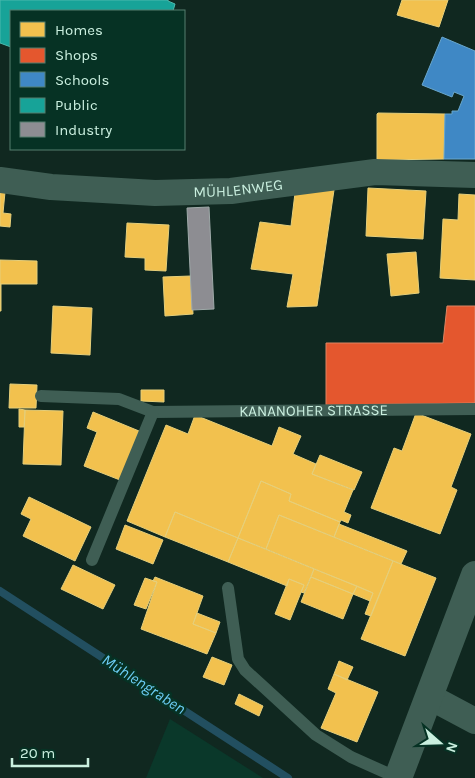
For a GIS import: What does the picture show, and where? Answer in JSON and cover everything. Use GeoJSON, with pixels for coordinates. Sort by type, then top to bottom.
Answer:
{"type":"FeatureCollection","features":[{"type":"Feature","properties":{"kind":"street","name":"MÜHLENWEG"},"geometry":{"type":"LineString","coordinates":[[0,180],[51,187],[155,193],[231,191],[375,172],[475,175]]}},
{"type":"Feature","properties":{"kind":"street"},"geometry":{"type":"LineString","coordinates":[[398,778],[475,575]]}},
{"type":"Feature","properties":{"kind":"street"},"geometry":{"type":"LineString","coordinates":[[430,697],[475,721]]}},
{"type":"Feature","properties":{"kind":"lane","name":"KANANOHER STRASSE"},"geometry":{"type":"LineString","coordinates":[[41,396],[118,399],[153,412],[475,409]]}},
{"type":"Feature","properties":{"kind":"lane"},"geometry":{"type":"LineString","coordinates":[[92,560],[153,412]]}},
{"type":"Feature","properties":{"kind":"lane"},"geometry":{"type":"LineString","coordinates":[[228,588],[238,659],[245,670],[316,735],[351,757],[398,778]]}},
{"type":"Feature","properties":{"kind":"shaded area"},"geometry":{"type":"Polygon","coordinates":[[[170,719],[263,778],[146,778],[170,719]]]}},
{"type":"Feature","properties":{"kind":"building: Homes"},"geometry":{"type":"Polygon","coordinates":[[[402,0],[448,0],[439,27],[397,15],[402,0]]]}},
{"type":"Feature","properties":{"kind":"building: Homes"},"geometry":{"type":"Polygon","coordinates":[[[378,113],[445,114],[444,159],[377,159],[378,113]]]}},
{"type":"Feature","properties":{"kind":"building: Homes"},"geometry":{"type":"Polygon","coordinates":[[[368,188],[426,191],[423,239],[366,236],[368,188]]]}},
{"type":"Feature","properties":{"kind":"building: Homes"},"geometry":{"type":"Polygon","coordinates":[[[334,190],[317,306],[287,307],[293,274],[251,269],[260,222],[291,226],[295,193],[334,190]]]}},
{"type":"Feature","properties":{"kind":"building: Homes"},"geometry":{"type":"Polygon","coordinates":[[[0,192],[5,192],[3,213],[11,214],[10,227],[0,226],[0,192]]]}},
{"type":"Feature","properties":{"kind":"building: Homes"},"geometry":{"type":"Polygon","coordinates":[[[459,194],[475,195],[475,280],[440,278],[443,219],[458,220],[459,194]]]}},
{"type":"Feature","properties":{"kind":"building: Homes"},"geometry":{"type":"Polygon","coordinates":[[[127,223],[169,225],[166,271],[145,270],[145,258],[125,257],[127,223]]]}},
{"type":"Feature","properties":{"kind":"building: Homes"},"geometry":{"type":"Polygon","coordinates":[[[416,252],[419,293],[391,296],[387,254],[416,252]]]}},
{"type":"Feature","properties":{"kind":"building: Homes"},"geometry":{"type":"Polygon","coordinates":[[[0,260],[37,261],[37,284],[0,284],[0,260]]]}},
{"type":"Feature","properties":{"kind":"building: Homes"},"geometry":{"type":"Polygon","coordinates":[[[191,276],[193,314],[165,316],[163,277],[191,276]]]}},
{"type":"Feature","properties":{"kind":"building: Homes"},"geometry":{"type":"Polygon","coordinates":[[[1,284],[1,311],[0,311],[1,284]]]}},
{"type":"Feature","properties":{"kind":"building: Homes"},"geometry":{"type":"Polygon","coordinates":[[[53,306],[92,308],[90,355],[51,353],[53,306]]]}},
{"type":"Feature","properties":{"kind":"building: Homes"},"geometry":{"type":"Polygon","coordinates":[[[10,384],[37,385],[36,408],[9,408],[10,384]]]}},
{"type":"Feature","properties":{"kind":"building: Homes"},"geometry":{"type":"Polygon","coordinates":[[[141,390],[164,390],[164,402],[141,401],[141,390]]]}},
{"type":"Feature","properties":{"kind":"building: Homes"},"geometry":{"type":"Polygon","coordinates":[[[19,409],[25,410],[24,427],[19,427],[19,409]]]}},
{"type":"Feature","properties":{"kind":"building: Homes"},"geometry":{"type":"Polygon","coordinates":[[[25,410],[63,411],[61,465],[23,464],[25,410]]]}},
{"type":"Feature","properties":{"kind":"building: Homes"},"geometry":{"type":"Polygon","coordinates":[[[93,412],[139,431],[120,480],[84,466],[97,432],[87,428],[93,412]]]}},
{"type":"Feature","properties":{"kind":"building: Homes"},"geometry":{"type":"Polygon","coordinates":[[[416,413],[471,434],[451,487],[457,490],[440,534],[371,508],[394,448],[402,451],[416,413]]]}},
{"type":"Feature","properties":{"kind":"building: Homes"},"geometry":{"type":"Polygon","coordinates":[[[195,415],[272,446],[279,427],[301,436],[293,454],[316,464],[312,474],[353,490],[344,512],[351,515],[348,523],[341,520],[340,522],[289,501],[291,494],[261,481],[238,538],[175,512],[165,537],[127,521],[166,425],[188,434],[195,415]]]}},
{"type":"Feature","properties":{"kind":"building: Homes"},"geometry":{"type":"Polygon","coordinates":[[[320,455],[362,472],[354,490],[312,474],[320,455]]]}},
{"type":"Feature","properties":{"kind":"building: Homes"},"geometry":{"type":"Polygon","coordinates":[[[261,481],[291,494],[289,501],[340,522],[334,537],[279,515],[266,549],[238,538],[261,481]]]}},
{"type":"Feature","properties":{"kind":"building: Homes"},"geometry":{"type":"Polygon","coordinates":[[[29,497],[91,527],[75,561],[23,536],[31,519],[21,514],[29,497]]]}},
{"type":"Feature","properties":{"kind":"building: Homes"},"geometry":{"type":"Polygon","coordinates":[[[175,512],[238,538],[228,562],[165,537],[175,512]]]}},
{"type":"Feature","properties":{"kind":"building: Homes"},"geometry":{"type":"Polygon","coordinates":[[[279,515],[393,561],[371,616],[365,614],[373,593],[266,549],[279,515]]]}},
{"type":"Feature","properties":{"kind":"building: Homes"},"geometry":{"type":"Polygon","coordinates":[[[339,524],[407,551],[401,564],[334,537],[339,524]]]}},
{"type":"Feature","properties":{"kind":"building: Homes"},"geometry":{"type":"Polygon","coordinates":[[[125,525],[163,540],[153,564],[116,549],[125,525]]]}},
{"type":"Feature","properties":{"kind":"building: Homes"},"geometry":{"type":"Polygon","coordinates":[[[238,538],[314,569],[304,593],[301,592],[304,585],[289,579],[287,586],[228,562],[238,538]]]}},
{"type":"Feature","properties":{"kind":"building: Homes"},"geometry":{"type":"Polygon","coordinates":[[[393,561],[436,578],[405,656],[361,639],[393,561]]]}},
{"type":"Feature","properties":{"kind":"building: Homes"},"geometry":{"type":"Polygon","coordinates":[[[73,565],[115,585],[103,609],[61,589],[73,565]]]}},
{"type":"Feature","properties":{"kind":"building: Homes"},"geometry":{"type":"Polygon","coordinates":[[[314,569],[357,586],[353,594],[311,577],[314,569]]]}},
{"type":"Feature","properties":{"kind":"building: Homes"},"geometry":{"type":"Polygon","coordinates":[[[155,577],[203,596],[193,624],[216,633],[207,654],[141,629],[157,582],[153,581],[155,577]]]}},
{"type":"Feature","properties":{"kind":"building: Homes"},"geometry":{"type":"Polygon","coordinates":[[[311,577],[353,594],[343,619],[301,602],[311,577]]]}},
{"type":"Feature","properties":{"kind":"building: Homes"},"geometry":{"type":"Polygon","coordinates":[[[145,578],[157,582],[146,609],[134,605],[145,578]]]}},
{"type":"Feature","properties":{"kind":"building: Homes"},"geometry":{"type":"Polygon","coordinates":[[[289,579],[304,585],[290,620],[275,614],[289,579]]]}},
{"type":"Feature","properties":{"kind":"building: Homes"},"geometry":{"type":"Polygon","coordinates":[[[357,586],[373,593],[370,601],[353,594],[357,586]]]}},
{"type":"Feature","properties":{"kind":"building: Homes"},"geometry":{"type":"Polygon","coordinates":[[[197,613],[220,622],[216,633],[193,624],[197,613]]]}},
{"type":"Feature","properties":{"kind":"building: Homes"},"geometry":{"type":"Polygon","coordinates":[[[212,657],[232,665],[224,685],[203,677],[212,657]]]}},
{"type":"Feature","properties":{"kind":"building: Homes"},"geometry":{"type":"Polygon","coordinates":[[[339,661],[353,667],[347,680],[334,674],[339,661]]]}},
{"type":"Feature","properties":{"kind":"building: Homes"},"geometry":{"type":"Polygon","coordinates":[[[334,674],[378,692],[357,742],[321,728],[336,693],[328,689],[334,674]]]}},
{"type":"Feature","properties":{"kind":"building: Homes"},"geometry":{"type":"Polygon","coordinates":[[[239,694],[263,706],[259,716],[235,704],[239,694]]]}},
{"type":"Feature","properties":{"kind":"building: Shops"},"geometry":{"type":"Polygon","coordinates":[[[447,306],[475,306],[475,403],[326,405],[326,343],[443,343],[447,306]]]}},
{"type":"Feature","properties":{"kind":"building: Schools"},"geometry":{"type":"Polygon","coordinates":[[[442,37],[475,51],[475,159],[444,159],[445,114],[452,114],[452,111],[458,111],[464,96],[454,92],[452,97],[422,85],[442,37]]]}},
{"type":"Feature","properties":{"kind":"building: Public"},"geometry":{"type":"Polygon","coordinates":[[[0,0],[168,0],[175,4],[173,10],[10,10],[10,47],[0,43],[0,0]]]}},
{"type":"Feature","properties":{"kind":"building: Industry"},"geometry":{"type":"Polygon","coordinates":[[[209,207],[214,309],[192,310],[187,208],[209,207]]]}},
{"type":"Feature","properties":{"kind":"waterway","name":"Mühlengraben"},"geometry":{"type":"LineString","coordinates":[[0,591],[288,778]]}}]}
